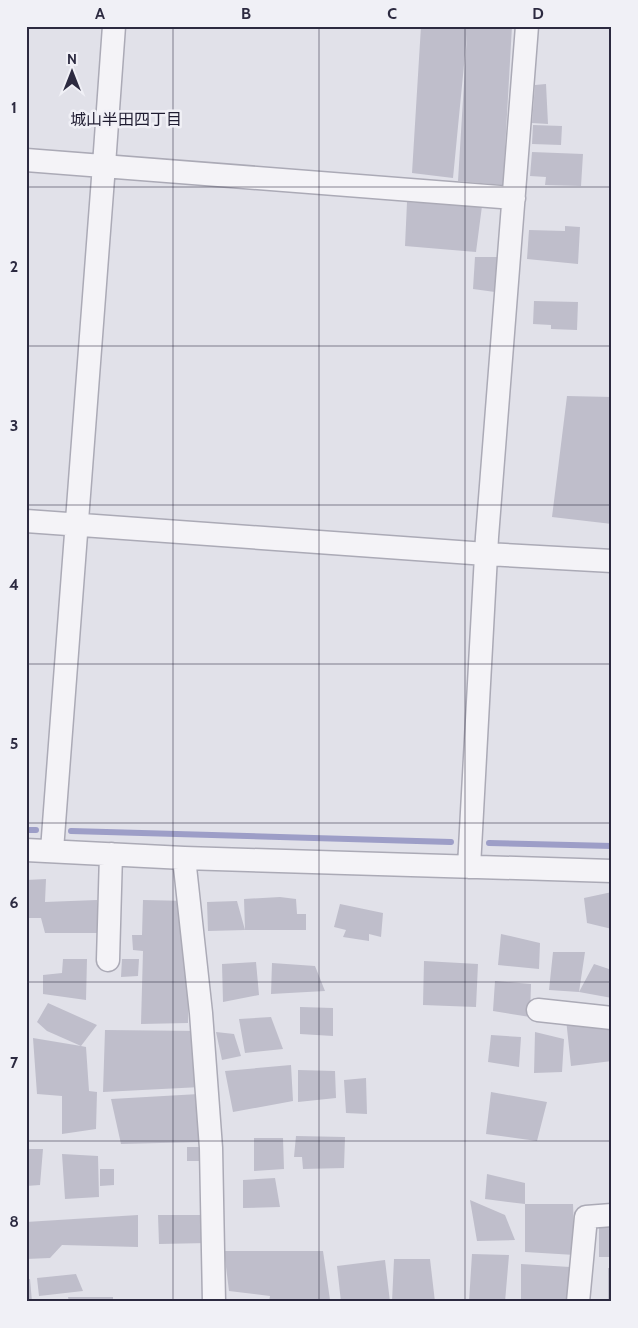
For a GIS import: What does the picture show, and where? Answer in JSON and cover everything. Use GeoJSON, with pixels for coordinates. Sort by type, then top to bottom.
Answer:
{"type":"FeatureCollection","features":[{"type":"Feature","properties":{"kind":"street"},"geometry":{"type":"LineString","coordinates":[[52,850],[114,26]]}},
{"type":"Feature","properties":{"kind":"street"},"geometry":{"type":"LineString","coordinates":[[469,867],[486,554],[527,26]]}},
{"type":"Feature","properties":{"kind":"street"},"geometry":{"type":"LineString","coordinates":[[26,160],[514,198]]}},
{"type":"Feature","properties":{"kind":"street"},"geometry":{"type":"LineString","coordinates":[[26,521],[486,554],[612,561]]}},
{"type":"Feature","properties":{"kind":"street"},"geometry":{"type":"LineString","coordinates":[[26,850],[184,858],[612,871]]}},
{"type":"Feature","properties":{"kind":"street"},"geometry":{"type":"LineString","coordinates":[[108,960],[111,854]]}},
{"type":"Feature","properties":{"kind":"street"},"geometry":{"type":"LineString","coordinates":[[184,858],[201,1013],[211,1148],[214,1302]]}},
{"type":"Feature","properties":{"kind":"street"},"geometry":{"type":"LineString","coordinates":[[538,1010],[612,1018]]}},
{"type":"Feature","properties":{"kind":"street"},"geometry":{"type":"LineString","coordinates":[[578,1302],[586,1217],[612,1215]]}},
{"type":"Feature","properties":{"kind":"building"},"geometry":{"type":"Polygon","coordinates":[[[421,26],[512,26],[503,185],[458,181],[467,34],[453,178],[412,173],[421,26]]]}},
{"type":"Feature","properties":{"kind":"building"},"geometry":{"type":"Polygon","coordinates":[[[546,84],[548,124],[532,123],[535,85],[546,84]]]}},
{"type":"Feature","properties":{"kind":"building"},"geometry":{"type":"Polygon","coordinates":[[[533,125],[562,126],[561,145],[532,144],[533,125]]]}},
{"type":"Feature","properties":{"kind":"building"},"geometry":{"type":"Polygon","coordinates":[[[532,152],[583,154],[581,186],[545,185],[546,177],[530,176],[532,152]]]}},
{"type":"Feature","properties":{"kind":"building"},"geometry":{"type":"Polygon","coordinates":[[[407,202],[482,206],[476,252],[405,246],[407,202]]]}},
{"type":"Feature","properties":{"kind":"building"},"geometry":{"type":"Polygon","coordinates":[[[565,226],[580,227],[578,264],[527,259],[529,230],[565,231],[565,226]]]}},
{"type":"Feature","properties":{"kind":"building"},"geometry":{"type":"Polygon","coordinates":[[[475,257],[497,257],[495,292],[473,289],[475,257]]]}},
{"type":"Feature","properties":{"kind":"building"},"geometry":{"type":"Polygon","coordinates":[[[534,301],[578,302],[577,330],[551,329],[551,325],[533,324],[534,301]]]}},
{"type":"Feature","properties":{"kind":"building"},"geometry":{"type":"Polygon","coordinates":[[[567,396],[612,397],[612,524],[552,517],[567,396]]]}},
{"type":"Feature","properties":{"kind":"building"},"geometry":{"type":"Polygon","coordinates":[[[46,879],[45,902],[97,900],[97,933],[45,933],[41,918],[26,918],[26,880],[46,879]]]}},
{"type":"Feature","properties":{"kind":"building"},"geometry":{"type":"Polygon","coordinates":[[[612,892],[612,929],[587,923],[584,898],[612,892]]]}},
{"type":"Feature","properties":{"kind":"building"},"geometry":{"type":"Polygon","coordinates":[[[280,897],[296,899],[297,914],[306,914],[306,930],[245,930],[244,899],[280,897]]]}},
{"type":"Feature","properties":{"kind":"building"},"geometry":{"type":"Polygon","coordinates":[[[143,900],[189,901],[188,1023],[141,1024],[143,951],[133,950],[132,935],[142,935],[143,900]]]}},
{"type":"Feature","properties":{"kind":"building"},"geometry":{"type":"Polygon","coordinates":[[[237,901],[245,930],[208,931],[207,902],[237,901]]]}},
{"type":"Feature","properties":{"kind":"building"},"geometry":{"type":"Polygon","coordinates":[[[340,904],[383,913],[381,937],[369,934],[369,941],[343,937],[346,930],[334,927],[340,904]]]}},
{"type":"Feature","properties":{"kind":"building"},"geometry":{"type":"Polygon","coordinates":[[[501,934],[540,943],[539,969],[498,965],[501,934]]]}},
{"type":"Feature","properties":{"kind":"building"},"geometry":{"type":"Polygon","coordinates":[[[553,952],[585,952],[579,992],[549,990],[553,952]]]}},
{"type":"Feature","properties":{"kind":"building"},"geometry":{"type":"Polygon","coordinates":[[[63,959],[87,959],[86,1000],[43,994],[43,975],[62,973],[63,959]]]}},
{"type":"Feature","properties":{"kind":"building"},"geometry":{"type":"Polygon","coordinates":[[[122,959],[139,959],[138,976],[121,977],[122,959]]]}},
{"type":"Feature","properties":{"kind":"building"},"geometry":{"type":"Polygon","coordinates":[[[424,961],[478,964],[476,1007],[423,1005],[424,961]]]}},
{"type":"Feature","properties":{"kind":"building"},"geometry":{"type":"Polygon","coordinates":[[[256,962],[259,995],[223,1002],[222,964],[256,962]]]}},
{"type":"Feature","properties":{"kind":"building"},"geometry":{"type":"Polygon","coordinates":[[[272,963],[315,966],[325,991],[271,994],[272,963]]]}},
{"type":"Feature","properties":{"kind":"building"},"geometry":{"type":"Polygon","coordinates":[[[594,964],[612,970],[612,998],[579,992],[594,964]]]}},
{"type":"Feature","properties":{"kind":"building"},"geometry":{"type":"Polygon","coordinates":[[[495,981],[531,984],[530,1017],[493,1011],[495,981]]]}},
{"type":"Feature","properties":{"kind":"building"},"geometry":{"type":"Polygon","coordinates":[[[48,1003],[97,1025],[81,1046],[47,1031],[37,1022],[48,1003]]]}},
{"type":"Feature","properties":{"kind":"building"},"geometry":{"type":"Polygon","coordinates":[[[300,1007],[333,1008],[333,1036],[300,1034],[300,1007]]]}},
{"type":"Feature","properties":{"kind":"building"},"geometry":{"type":"Polygon","coordinates":[[[271,1017],[283,1049],[245,1053],[239,1019],[271,1017]]]}},
{"type":"Feature","properties":{"kind":"building"},"geometry":{"type":"Polygon","coordinates":[[[566,1019],[611,1025],[612,1061],[571,1066],[566,1019]]]}},
{"type":"Feature","properties":{"kind":"building"},"geometry":{"type":"Polygon","coordinates":[[[105,1030],[202,1031],[201,1087],[103,1092],[105,1030]]]}},
{"type":"Feature","properties":{"kind":"building"},"geometry":{"type":"Polygon","coordinates":[[[216,1032],[234,1034],[241,1056],[222,1060],[216,1032]]]}},
{"type":"Feature","properties":{"kind":"building"},"geometry":{"type":"Polygon","coordinates":[[[535,1032],[564,1039],[562,1072],[534,1073],[535,1032]]]}},
{"type":"Feature","properties":{"kind":"building"},"geometry":{"type":"Polygon","coordinates":[[[491,1035],[521,1037],[519,1067],[488,1062],[491,1035]]]}},
{"type":"Feature","properties":{"kind":"building"},"geometry":{"type":"Polygon","coordinates":[[[33,1038],[86,1047],[89,1091],[97,1092],[96,1129],[62,1134],[62,1096],[37,1094],[33,1038]]]}},
{"type":"Feature","properties":{"kind":"building"},"geometry":{"type":"Polygon","coordinates":[[[291,1065],[293,1101],[233,1112],[225,1071],[291,1065]]]}},
{"type":"Feature","properties":{"kind":"building"},"geometry":{"type":"Polygon","coordinates":[[[298,1070],[335,1071],[336,1098],[298,1102],[298,1070]]]}},
{"type":"Feature","properties":{"kind":"building"},"geometry":{"type":"Polygon","coordinates":[[[366,1078],[367,1114],[346,1113],[344,1080],[366,1078]]]}},
{"type":"Feature","properties":{"kind":"building"},"geometry":{"type":"Polygon","coordinates":[[[491,1092],[547,1102],[537,1141],[486,1134],[491,1092]]]}},
{"type":"Feature","properties":{"kind":"building"},"geometry":{"type":"Polygon","coordinates":[[[199,1094],[200,1142],[121,1144],[111,1099],[199,1094]]]}},
{"type":"Feature","properties":{"kind":"building"},"geometry":{"type":"Polygon","coordinates":[[[296,1136],[345,1137],[344,1168],[303,1169],[302,1157],[294,1157],[296,1136]]]}},
{"type":"Feature","properties":{"kind":"building"},"geometry":{"type":"Polygon","coordinates":[[[254,1138],[283,1138],[284,1169],[254,1171],[254,1138]]]}},
{"type":"Feature","properties":{"kind":"building"},"geometry":{"type":"Polygon","coordinates":[[[187,1147],[207,1147],[208,1161],[187,1161],[187,1147]]]}},
{"type":"Feature","properties":{"kind":"building"},"geometry":{"type":"Polygon","coordinates":[[[26,1149],[43,1149],[40,1185],[26,1186],[26,1149]]]}},
{"type":"Feature","properties":{"kind":"building"},"geometry":{"type":"Polygon","coordinates":[[[62,1154],[98,1156],[99,1197],[65,1199],[62,1154]]]}},
{"type":"Feature","properties":{"kind":"building"},"geometry":{"type":"Polygon","coordinates":[[[100,1169],[114,1169],[114,1185],[100,1186],[100,1169]]]}},
{"type":"Feature","properties":{"kind":"building"},"geometry":{"type":"Polygon","coordinates":[[[487,1174],[525,1183],[525,1204],[485,1199],[487,1174]]]}},
{"type":"Feature","properties":{"kind":"building"},"geometry":{"type":"Polygon","coordinates":[[[275,1178],[280,1207],[243,1208],[243,1180],[275,1178]]]}},
{"type":"Feature","properties":{"kind":"building"},"geometry":{"type":"Polygon","coordinates":[[[470,1200],[505,1215],[515,1240],[477,1241],[470,1200]]]}},
{"type":"Feature","properties":{"kind":"building"},"geometry":{"type":"Polygon","coordinates":[[[525,1204],[573,1204],[575,1255],[525,1252],[525,1204]]]}},
{"type":"Feature","properties":{"kind":"building"},"geometry":{"type":"Polygon","coordinates":[[[138,1215],[138,1247],[62,1245],[50,1258],[26,1259],[26,1222],[138,1215]]]}},
{"type":"Feature","properties":{"kind":"building"},"geometry":{"type":"Polygon","coordinates":[[[158,1215],[209,1215],[208,1243],[159,1244],[158,1215]]]}},
{"type":"Feature","properties":{"kind":"building"},"geometry":{"type":"Polygon","coordinates":[[[599,1224],[612,1224],[612,1257],[599,1257],[599,1224]]]}},
{"type":"Feature","properties":{"kind":"building"},"geometry":{"type":"Polygon","coordinates":[[[224,1251],[323,1251],[330,1300],[324,1302],[269,1302],[270,1296],[229,1291],[224,1251]]]}},
{"type":"Feature","properties":{"kind":"building"},"geometry":{"type":"Polygon","coordinates":[[[472,1254],[509,1255],[505,1302],[469,1302],[472,1254]]]}},
{"type":"Feature","properties":{"kind":"building"},"geometry":{"type":"Polygon","coordinates":[[[394,1259],[430,1259],[435,1302],[392,1302],[394,1259]]]}},
{"type":"Feature","properties":{"kind":"building"},"geometry":{"type":"Polygon","coordinates":[[[385,1260],[390,1302],[341,1302],[337,1266],[385,1260]]]}},
{"type":"Feature","properties":{"kind":"building"},"geometry":{"type":"Polygon","coordinates":[[[521,1264],[570,1267],[568,1302],[521,1302],[521,1264]]]}},
{"type":"Feature","properties":{"kind":"building"},"geometry":{"type":"Polygon","coordinates":[[[608,1268],[612,1268],[612,1300],[608,1300],[608,1268]]]}},
{"type":"Feature","properties":{"kind":"building"},"geometry":{"type":"Polygon","coordinates":[[[76,1274],[83,1291],[39,1296],[37,1278],[76,1274]]]}},
{"type":"Feature","properties":{"kind":"building"},"geometry":{"type":"Polygon","coordinates":[[[26,1279],[30,1279],[32,1302],[26,1302],[26,1279]]]}},
{"type":"Feature","properties":{"kind":"building"},"geometry":{"type":"Polygon","coordinates":[[[68,1297],[113,1297],[113,1302],[69,1302],[68,1297]]]}},
{"type":"Feature","properties":{"kind":"waterway"},"geometry":{"type":"LineString","coordinates":[[26,830],[36,830]]}},
{"type":"Feature","properties":{"kind":"waterway"},"geometry":{"type":"LineString","coordinates":[[71,831],[451,842]]}},
{"type":"Feature","properties":{"kind":"waterway"},"geometry":{"type":"LineString","coordinates":[[489,843],[612,846]]}},
{"type":"Feature","properties":{"kind":"district","name":"城山半田四丁目"},"geometry":{"type":"Point","coordinates":[126,119]}}]}
